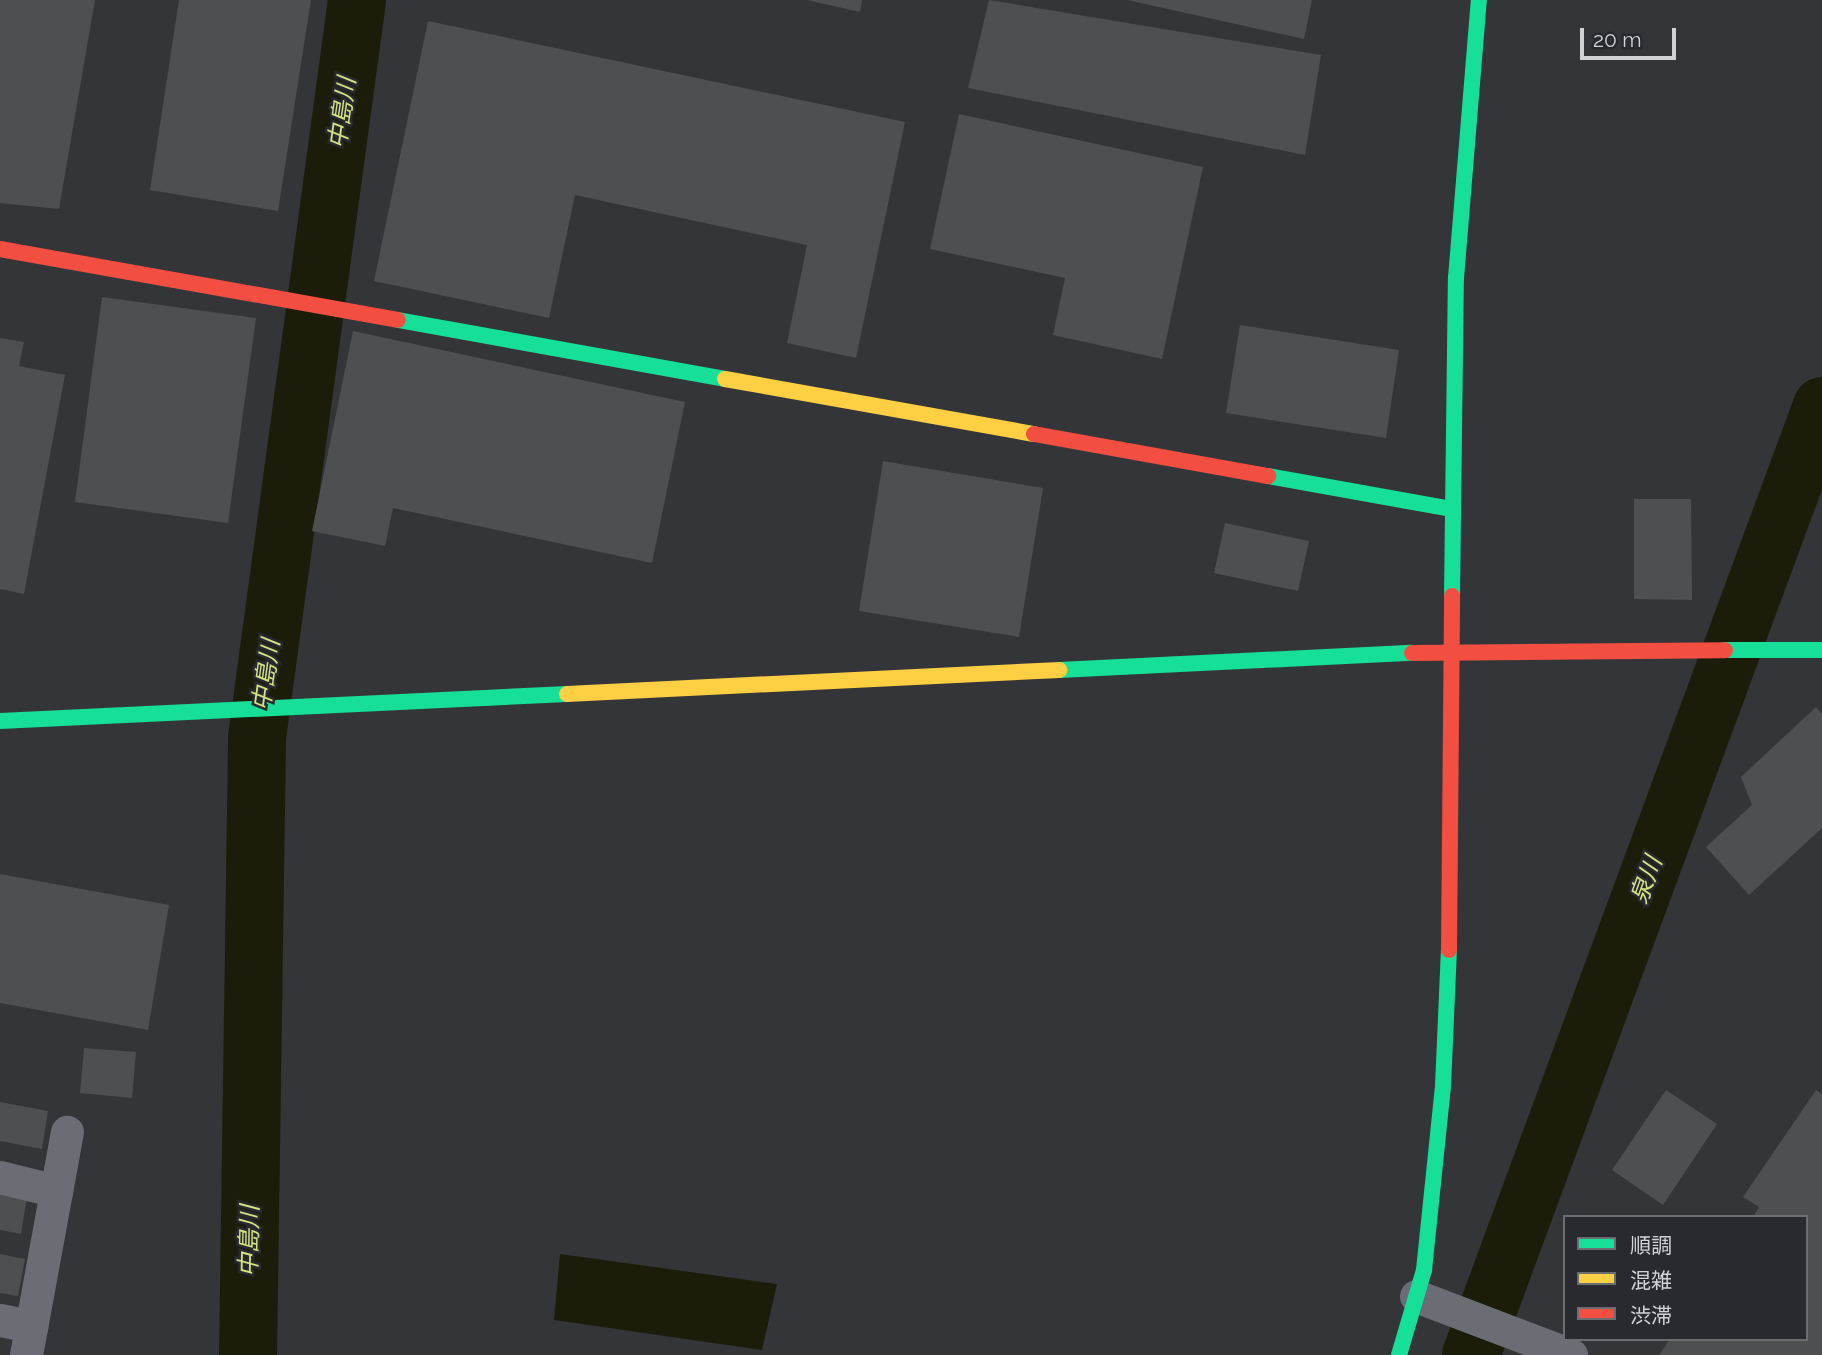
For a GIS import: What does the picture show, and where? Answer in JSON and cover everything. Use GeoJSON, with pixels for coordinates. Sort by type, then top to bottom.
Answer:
{"type":"FeatureCollection","features":[{"type":"Feature","properties":{"kind":"street"},"geometry":{"type":"LineString","coordinates":[[1399,1355],[1418,1296],[1440,1137],[1455,789],[1451,509],[1456,278],[1479,0]]}},
{"type":"Feature","properties":{"kind":"street"},"geometry":{"type":"LineString","coordinates":[[0,249],[283,302],[364,313],[1451,509]]}},
{"type":"Feature","properties":{"kind":"street"},"geometry":{"type":"LineString","coordinates":[[0,720],[228,714],[303,707],[1454,651],[1706,654],[1822,650]]}},
{"type":"Feature","properties":{"kind":"street"},"geometry":{"type":"LineString","coordinates":[[19,1334],[67,1132]]}},
{"type":"Feature","properties":{"kind":"street"},"geometry":{"type":"LineString","coordinates":[[0,1177],[55,1191]]}},
{"type":"Feature","properties":{"kind":"street"},"geometry":{"type":"LineString","coordinates":[[1418,1296],[1523,1334],[1571,1355]]}},
{"type":"Feature","properties":{"kind":"shaded area"},"geometry":{"type":"Polygon","coordinates":[[[560,1254],[777,1284],[762,1350],[554,1320],[560,1254]]]}},
{"type":"Feature","properties":{"kind":"building"},"geometry":{"type":"Polygon","coordinates":[[[0,0],[95,0],[59,209],[0,203],[0,0]]]}},
{"type":"Feature","properties":{"kind":"building"},"geometry":{"type":"Polygon","coordinates":[[[179,0],[311,0],[278,211],[150,190],[179,0]]]}},
{"type":"Feature","properties":{"kind":"building"},"geometry":{"type":"Polygon","coordinates":[[[807,0],[862,0],[860,12],[807,0]]]}},
{"type":"Feature","properties":{"kind":"building"},"geometry":{"type":"Polygon","coordinates":[[[989,0],[1321,55],[1305,155],[968,88],[989,0]]]}},
{"type":"Feature","properties":{"kind":"building"},"geometry":{"type":"Polygon","coordinates":[[[1127,0],[1312,0],[1304,39],[1127,0]]]}},
{"type":"Feature","properties":{"kind":"building"},"geometry":{"type":"Polygon","coordinates":[[[428,21],[905,122],[856,358],[787,343],[807,245],[575,195],[549,318],[374,281],[428,21]]]}},
{"type":"Feature","properties":{"kind":"building"},"geometry":{"type":"Polygon","coordinates":[[[959,114],[1203,167],[1162,359],[1053,335],[1065,278],[930,249],[959,114]]]}},
{"type":"Feature","properties":{"kind":"building"},"geometry":{"type":"Polygon","coordinates":[[[102,297],[256,318],[228,523],[75,502],[102,297]]]}},
{"type":"Feature","properties":{"kind":"building"},"geometry":{"type":"Polygon","coordinates":[[[1240,325],[1399,350],[1386,438],[1226,413],[1240,325]]]}},
{"type":"Feature","properties":{"kind":"building"},"geometry":{"type":"Polygon","coordinates":[[[353,331],[685,402],[652,563],[393,508],[385,546],[312,531],[353,331]]]}},
{"type":"Feature","properties":{"kind":"building"},"geometry":{"type":"Polygon","coordinates":[[[0,338],[24,342],[19,366],[65,375],[24,594],[0,589],[0,338]]]}},
{"type":"Feature","properties":{"kind":"building"},"geometry":{"type":"Polygon","coordinates":[[[883,461],[1043,488],[1019,637],[859,611],[883,461]]]}},
{"type":"Feature","properties":{"kind":"building"},"geometry":{"type":"Polygon","coordinates":[[[1634,499],[1691,499],[1692,600],[1634,599],[1634,499]]]}},
{"type":"Feature","properties":{"kind":"building"},"geometry":{"type":"Polygon","coordinates":[[[1225,523],[1309,541],[1298,591],[1214,573],[1225,523]]]}},
{"type":"Feature","properties":{"kind":"building"},"geometry":{"type":"Polygon","coordinates":[[[1816,707],[1822,714],[1822,828],[1749,895],[1706,847],[1752,805],[1741,777],[1816,707]]]}},
{"type":"Feature","properties":{"kind":"building"},"geometry":{"type":"Polygon","coordinates":[[[0,874],[169,905],[148,1030],[0,1003],[0,874]]]}},
{"type":"Feature","properties":{"kind":"building"},"geometry":{"type":"Polygon","coordinates":[[[84,1048],[136,1052],[132,1098],[80,1093],[84,1048]]]}},
{"type":"Feature","properties":{"kind":"building"},"geometry":{"type":"Polygon","coordinates":[[[1666,1090],[1717,1124],[1663,1205],[1612,1170],[1666,1090]]]}},
{"type":"Feature","properties":{"kind":"building"},"geometry":{"type":"Polygon","coordinates":[[[1816,1090],[1822,1094],[1822,1355],[1659,1355],[1669,1341],[1808,1341],[1808,1215],[1754,1215],[1759,1207],[1743,1197],[1816,1090]]]}},
{"type":"Feature","properties":{"kind":"building"},"geometry":{"type":"Polygon","coordinates":[[[0,1102],[48,1111],[42,1149],[0,1141],[0,1102]]]}},
{"type":"Feature","properties":{"kind":"building"},"geometry":{"type":"Polygon","coordinates":[[[0,1192],[27,1197],[21,1234],[0,1230],[0,1192]]]}},
{"type":"Feature","properties":{"kind":"building"},"geometry":{"type":"Polygon","coordinates":[[[0,1254],[25,1259],[18,1296],[0,1293],[0,1254]]]}},
{"type":"Feature","properties":{"kind":"waterway","name":"中島川"},"geometry":{"type":"LineString","coordinates":[[248,1355],[257,738],[357,0]]}},
{"type":"Feature","properties":{"kind":"waterway","name":"泉川"},"geometry":{"type":"LineString","coordinates":[[1471,1355],[1822,406]]}},
{"type":"Feature","properties":{"kind":"traffic: fast"},"geometry":{"type":"LineString","coordinates":[[1452,596],[1456,278],[1479,0]]}},
{"type":"Feature","properties":{"kind":"traffic: fast"},"geometry":{"type":"LineString","coordinates":[[398,320],[725,379]]}},
{"type":"Feature","properties":{"kind":"traffic: fast"},"geometry":{"type":"LineString","coordinates":[[1268,476],[1451,509]]}},
{"type":"Feature","properties":{"kind":"traffic: fast"},"geometry":{"type":"LineString","coordinates":[[1725,650],[1822,650]]}},
{"type":"Feature","properties":{"kind":"traffic: fast"},"geometry":{"type":"LineString","coordinates":[[1059,670],[1412,653]]}},
{"type":"Feature","properties":{"kind":"traffic: fast"},"geometry":{"type":"LineString","coordinates":[[0,721],[567,694]]}},
{"type":"Feature","properties":{"kind":"traffic: fast"},"geometry":{"type":"LineString","coordinates":[[1399,1355],[1424,1270],[1443,1086],[1449,950]]}},
{"type":"Feature","properties":{"kind":"traffic: slow"},"geometry":{"type":"LineString","coordinates":[[725,379],[1034,434]]}},
{"type":"Feature","properties":{"kind":"traffic: slow"},"geometry":{"type":"LineString","coordinates":[[567,694],[1059,670]]}},
{"type":"Feature","properties":{"kind":"traffic: jam"},"geometry":{"type":"LineString","coordinates":[[0,249],[398,320]]}},
{"type":"Feature","properties":{"kind":"traffic: jam"},"geometry":{"type":"LineString","coordinates":[[1034,434],[1268,476]]}},
{"type":"Feature","properties":{"kind":"traffic: jam"},"geometry":{"type":"LineString","coordinates":[[1449,950],[1452,596]]}},
{"type":"Feature","properties":{"kind":"traffic: jam"},"geometry":{"type":"LineString","coordinates":[[1412,653],[1725,650]]}}]}
